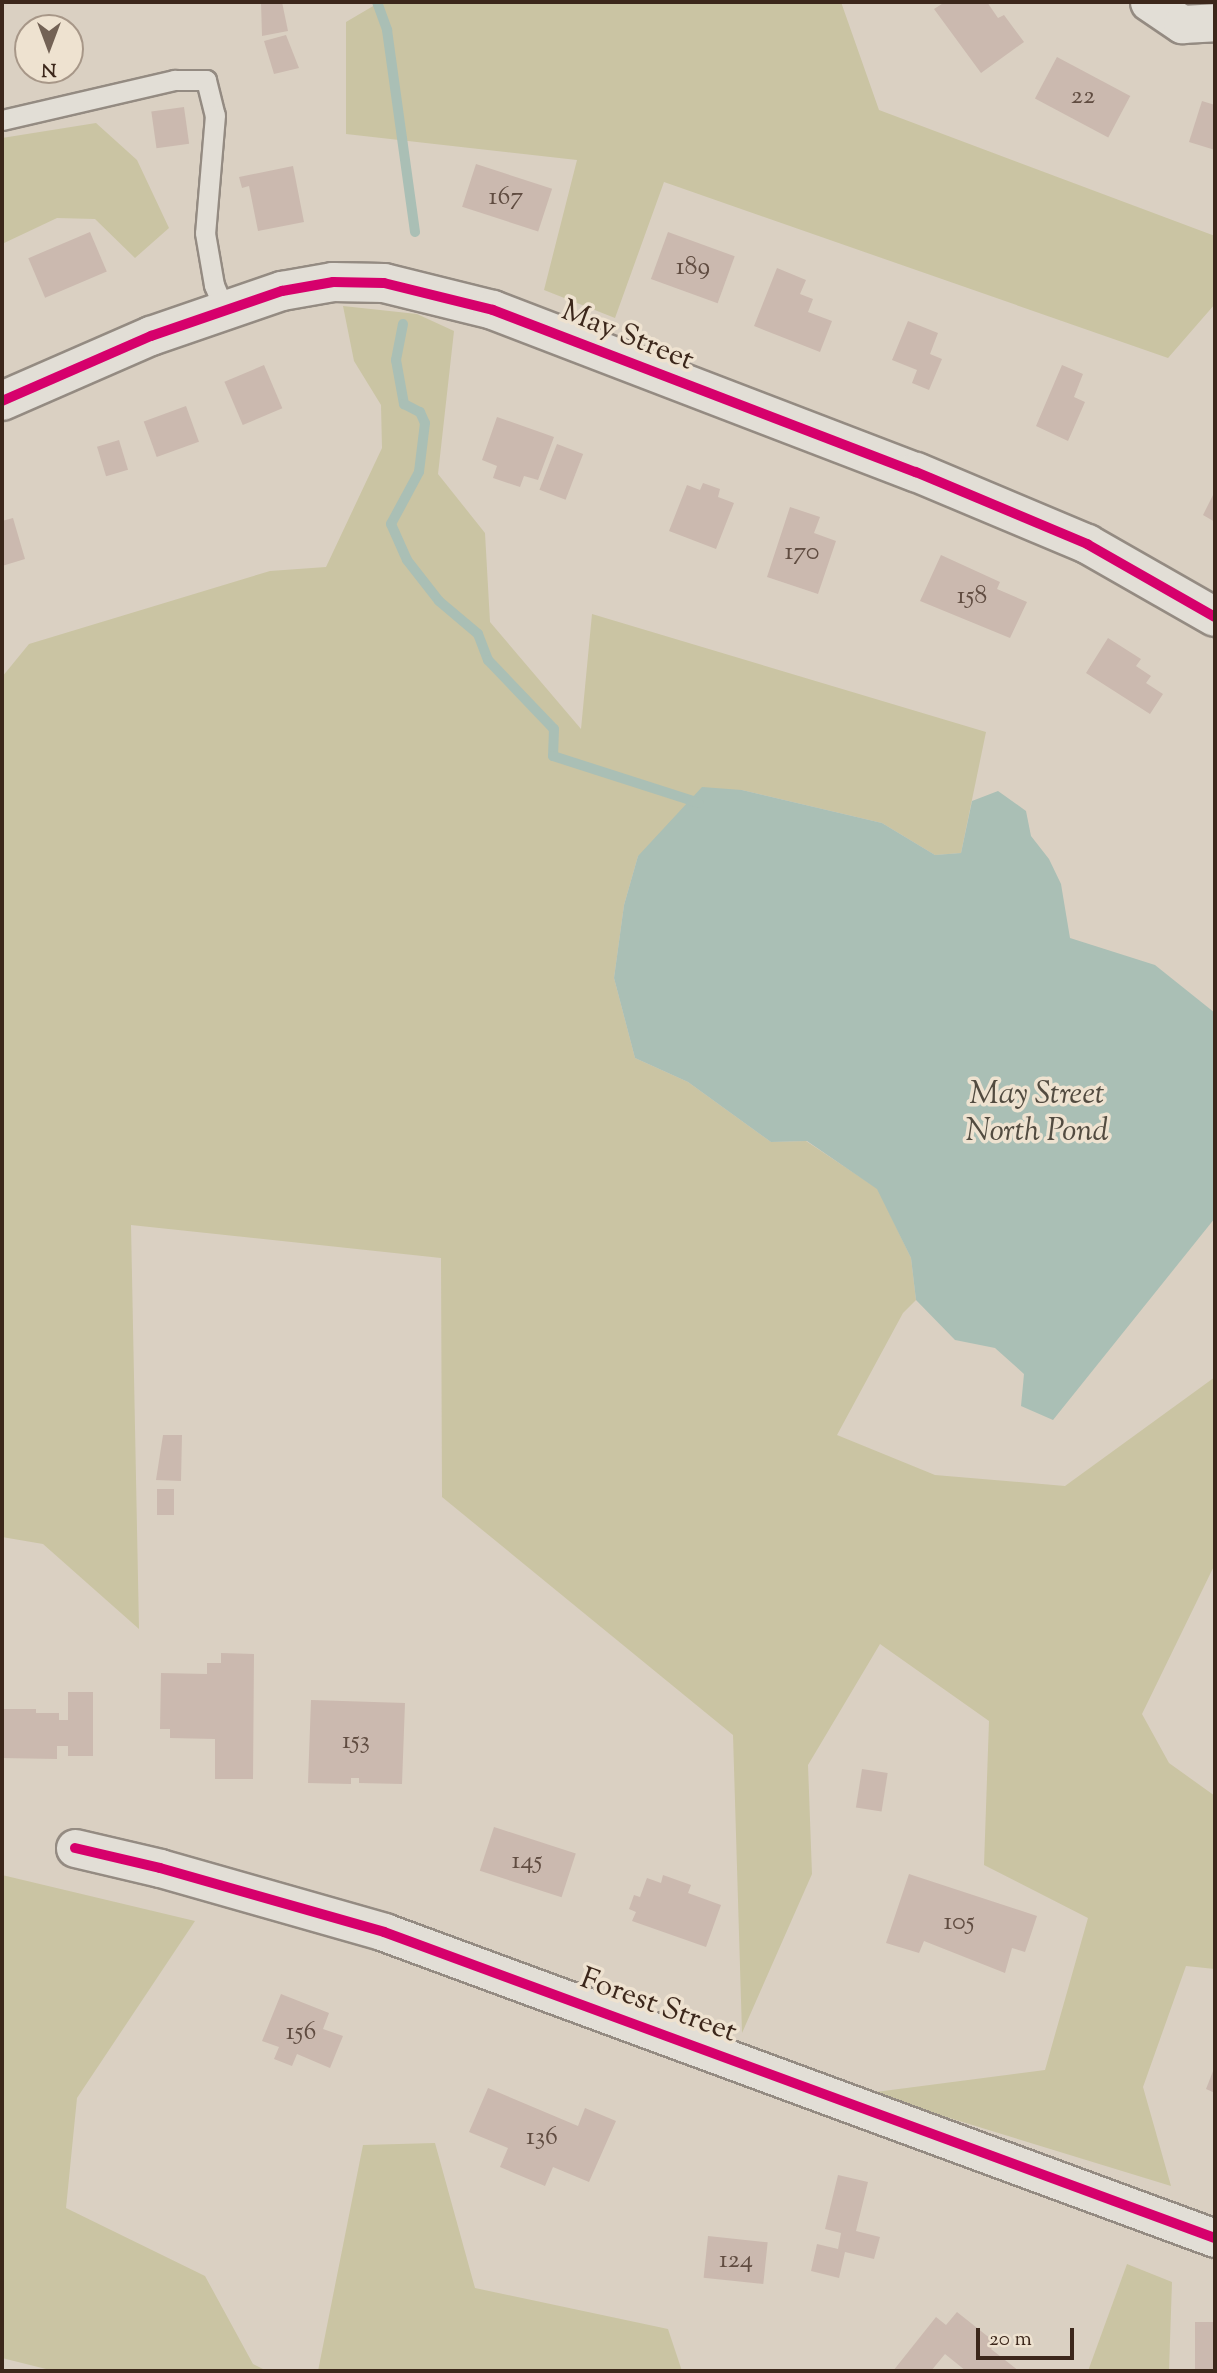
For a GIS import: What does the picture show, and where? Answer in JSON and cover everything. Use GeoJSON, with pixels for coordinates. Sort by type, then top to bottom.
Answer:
{"type":"FeatureCollection","features":[{"type":"Feature","properties":{"kind":"street"},"geometry":{"type":"LineString","coordinates":[[1149,2],[1182,24],[1215,22]]}},
{"type":"Feature","properties":{"kind":"street","name":"May Street"},"geometry":{"type":"LineString","coordinates":[[2,401],[224,309],[282,291],[333,282],[384,283],[492,310],[1026,518],[1087,544],[1215,617]]}},
{"type":"Feature","properties":{"kind":"street","name":"Forest Street"},"geometry":{"type":"LineString","coordinates":[[75,1849],[160,1868],[384,1932],[1215,2238]]}},
{"type":"Feature","properties":{"kind":"lane"},"geometry":{"type":"LineString","coordinates":[[2,120],[174,80],[206,80],[215,115],[205,233],[214,285],[224,309]]}},
{"type":"Feature","properties":{"kind":"shaded area"},"geometry":{"type":"Polygon","coordinates":[[[380,2],[841,2],[879,110],[1215,236],[1215,304],[1168,358],[664,182],[615,318],[544,290],[577,160],[346,134],[346,22],[380,2]]]}},
{"type":"Feature","properties":{"kind":"shaded area"},"geometry":{"type":"Polygon","coordinates":[[[96,123],[137,160],[169,228],[135,258],[95,219],[57,218],[2,244],[2,138],[96,123]]]}},
{"type":"Feature","properties":{"kind":"shaded area"},"geometry":{"type":"Polygon","coordinates":[[[343,306],[417,314],[454,331],[438,474],[485,533],[490,622],[581,729],[592,614],[986,732],[961,853],[935,855],[882,823],[742,790],[638,856],[624,905],[614,978],[635,1058],[688,1082],[771,1142],[806,1141],[878,1189],[911,1258],[916,1300],[903,1313],[837,1435],[935,1475],[1065,1486],[1215,1377],[1215,1564],[1142,1714],[1169,1763],[1215,1796],[1215,1969],[1186,1966],[1143,2087],[1171,2186],[868,2093],[1045,2070],[1088,1918],[984,1865],[989,1721],[880,1644],[808,1765],[812,1874],[742,2033],[733,1735],[442,1497],[441,1258],[131,1225],[139,1629],[43,1544],[2,1537],[2,677],[29,644],[270,571],[326,567],[382,448],[381,405],[354,361],[343,306]]]}},
{"type":"Feature","properties":{"kind":"shaded area"},"geometry":{"type":"Polygon","coordinates":[[[2,1875],[195,1921],[77,2098],[66,2208],[205,2276],[253,2364],[267,2371],[54,2371],[2,2358],[2,1875]]]}},
{"type":"Feature","properties":{"kind":"shaded area"},"geometry":{"type":"Polygon","coordinates":[[[435,2143],[475,2288],[668,2329],[682,2371],[318,2371],[363,2145],[435,2143]]]}},
{"type":"Feature","properties":{"kind":"shaded area"},"geometry":{"type":"Polygon","coordinates":[[[1127,2264],[1172,2282],[1169,2371],[1088,2371],[1127,2264]]]}},
{"type":"Feature","properties":{"kind":"water","name":"May Street North Pond"},"geometry":{"type":"Polygon","coordinates":[[[702,787],[742,790],[882,823],[935,855],[961,853],[972,801],[998,791],[1026,811],[1031,836],[1049,859],[1061,884],[1070,938],[1155,965],[1215,1013],[1215,1218],[1053,1420],[1021,1406],[1024,1374],[995,1348],[955,1340],[916,1300],[911,1258],[877,1189],[807,1141],[771,1142],[688,1082],[635,1058],[614,978],[624,905],[638,856],[702,787]]]}},
{"type":"Feature","properties":{"kind":"building"},"geometry":{"type":"Polygon","coordinates":[[[261,2],[282,2],[288,31],[262,36],[261,2]]]}},
{"type":"Feature","properties":{"kind":"building"},"geometry":{"type":"Polygon","coordinates":[[[945,2],[987,2],[998,18],[1004,15],[1024,42],[981,73],[934,9],[945,2]]]}},
{"type":"Feature","properties":{"kind":"building"},"geometry":{"type":"Polygon","coordinates":[[[286,35],[299,68],[274,74],[264,41],[286,35]]]}},
{"type":"Feature","properties":{"kind":"building"},"geometry":{"type":"Polygon","coordinates":[[[1057,57],[1130,96],[1108,137],[1035,98],[1057,57]]]}},
{"type":"Feature","properties":{"kind":"building"},"geometry":{"type":"Polygon","coordinates":[[[1202,101],[1215,105],[1215,150],[1189,142],[1202,101]]]}},
{"type":"Feature","properties":{"kind":"building"},"geometry":{"type":"Polygon","coordinates":[[[184,107],[189,144],[156,148],[151,112],[184,107]]]}},
{"type":"Feature","properties":{"kind":"building"},"geometry":{"type":"Polygon","coordinates":[[[476,164],[552,189],[538,232],[462,207],[476,164]]]}},
{"type":"Feature","properties":{"kind":"building"},"geometry":{"type":"Polygon","coordinates":[[[293,166],[304,222],[258,231],[249,186],[242,188],[239,177],[293,166]]]}},
{"type":"Feature","properties":{"kind":"building"},"geometry":{"type":"Polygon","coordinates":[[[90,232],[107,272],[45,298],[28,258],[90,232]]]}},
{"type":"Feature","properties":{"kind":"building"},"geometry":{"type":"Polygon","coordinates":[[[668,232],[735,256],[718,303],[651,279],[668,232]]]}},
{"type":"Feature","properties":{"kind":"building"},"geometry":{"type":"Polygon","coordinates":[[[777,268],[806,280],[800,294],[813,299],[808,312],[832,321],[820,352],[754,326],[777,268]]]}},
{"type":"Feature","properties":{"kind":"building"},"geometry":{"type":"Polygon","coordinates":[[[908,321],[938,333],[930,354],[942,359],[929,390],[912,383],[917,370],[892,360],[908,321]]]}},
{"type":"Feature","properties":{"kind":"building"},"geometry":{"type":"Polygon","coordinates":[[[264,365],[282,408],[243,425],[224,382],[264,365]]]}},
{"type":"Feature","properties":{"kind":"building"},"geometry":{"type":"Polygon","coordinates":[[[1062,365],[1083,374],[1074,397],[1085,402],[1068,441],[1036,426],[1062,365]]]}},
{"type":"Feature","properties":{"kind":"building"},"geometry":{"type":"Polygon","coordinates":[[[186,406],[199,442],[157,457],[144,421],[186,406]]]}},
{"type":"Feature","properties":{"kind":"building"},"geometry":{"type":"Polygon","coordinates":[[[497,417],[554,437],[538,480],[524,476],[520,487],[493,478],[497,466],[482,460],[497,417]]]}},
{"type":"Feature","properties":{"kind":"building"},"geometry":{"type":"Polygon","coordinates":[[[119,440],[128,470],[106,476],[97,447],[119,440]]]}},
{"type":"Feature","properties":{"kind":"building"},"geometry":{"type":"Polygon","coordinates":[[[557,444],[583,454],[566,500],[539,490],[557,444]]]}},
{"type":"Feature","properties":{"kind":"building"},"geometry":{"type":"Polygon","coordinates":[[[703,483],[720,489],[718,497],[734,503],[716,549],[669,531],[687,485],[700,490],[703,483]]]}},
{"type":"Feature","properties":{"kind":"building"},"geometry":{"type":"Polygon","coordinates":[[[1215,491],[1215,522],[1203,515],[1215,491]]]}},
{"type":"Feature","properties":{"kind":"building"},"geometry":{"type":"Polygon","coordinates":[[[790,507],[820,517],[814,533],[836,541],[818,594],[767,577],[790,507]]]}},
{"type":"Feature","properties":{"kind":"building"},"geometry":{"type":"Polygon","coordinates":[[[13,518],[25,559],[2,566],[2,521],[13,518]]]}},
{"type":"Feature","properties":{"kind":"building"},"geometry":{"type":"Polygon","coordinates":[[[941,555],[1000,582],[997,589],[1027,602],[1010,638],[920,601],[941,555]]]}},
{"type":"Feature","properties":{"kind":"building"},"geometry":{"type":"Polygon","coordinates":[[[1108,638],[1141,659],[1136,666],[1151,676],[1146,683],[1163,694],[1150,714],[1086,673],[1108,638]]]}},
{"type":"Feature","properties":{"kind":"building"},"geometry":{"type":"Polygon","coordinates":[[[163,1435],[182,1435],[181,1481],[156,1480],[163,1435]]]}},
{"type":"Feature","properties":{"kind":"building"},"geometry":{"type":"Polygon","coordinates":[[[157,1489],[174,1489],[174,1515],[157,1515],[157,1489]]]}},
{"type":"Feature","properties":{"kind":"building"},"geometry":{"type":"Polygon","coordinates":[[[221,1653],[254,1654],[253,1779],[215,1779],[215,1739],[170,1738],[170,1729],[160,1729],[161,1673],[207,1674],[207,1663],[221,1663],[221,1653]]]}},
{"type":"Feature","properties":{"kind":"building"},"geometry":{"type":"Polygon","coordinates":[[[68,1692],[93,1692],[93,1756],[68,1756],[68,1746],[57,1746],[57,1759],[2,1758],[2,1709],[36,1709],[36,1713],[59,1713],[59,1720],[68,1720],[68,1692]]]}},
{"type":"Feature","properties":{"kind":"building"},"geometry":{"type":"Polygon","coordinates":[[[311,1700],[405,1703],[402,1784],[359,1783],[359,1778],[351,1778],[351,1784],[308,1783],[311,1700]]]}},
{"type":"Feature","properties":{"kind":"building"},"geometry":{"type":"Polygon","coordinates":[[[862,1769],[888,1773],[882,1812],[856,1808],[862,1769]]]}},
{"type":"Feature","properties":{"kind":"building"},"geometry":{"type":"Polygon","coordinates":[[[494,1827],[576,1854],[562,1897],[480,1871],[494,1827]]]}},
{"type":"Feature","properties":{"kind":"building"},"geometry":{"type":"Polygon","coordinates":[[[909,1874],[1037,1916],[1025,1952],[1012,1948],[1005,1973],[924,1941],[919,1953],[886,1943],[909,1874]]]}},
{"type":"Feature","properties":{"kind":"building"},"geometry":{"type":"Polygon","coordinates":[[[663,1875],[691,1885],[688,1893],[721,1905],[706,1947],[632,1921],[636,1912],[629,1909],[634,1895],[640,1897],[647,1878],[661,1883],[663,1875]]]}},
{"type":"Feature","properties":{"kind":"building"},"geometry":{"type":"Polygon","coordinates":[[[281,1994],[329,2013],[323,2029],[343,2036],[330,2068],[297,2054],[292,2066],[274,2059],[279,2047],[262,2041],[281,1994]]]}},
{"type":"Feature","properties":{"kind":"building"},"geometry":{"type":"Polygon","coordinates":[[[1215,2066],[1215,2093],[1206,2089],[1215,2066]]]}},
{"type":"Feature","properties":{"kind":"building"},"geometry":{"type":"Polygon","coordinates":[[[488,2088],[578,2126],[585,2108],[616,2121],[589,2182],[553,2167],[545,2186],[500,2167],[508,2148],[469,2132],[488,2088]]]}},
{"type":"Feature","properties":{"kind":"building"},"geometry":{"type":"Polygon","coordinates":[[[838,2175],[868,2182],[856,2231],[880,2237],[874,2259],[845,2252],[839,2278],[811,2271],[817,2244],[838,2249],[841,2233],[825,2229],[838,2175]]]}},
{"type":"Feature","properties":{"kind":"building"},"geometry":{"type":"Polygon","coordinates":[[[708,2236],[768,2242],[763,2284],[704,2278],[708,2236]]]}},
{"type":"Feature","properties":{"kind":"building"},"geometry":{"type":"Polygon","coordinates":[[[957,2312],[996,2343],[991,2349],[1019,2371],[966,2371],[945,2354],[931,2371],[893,2371],[936,2317],[946,2325],[957,2312]]]}},
{"type":"Feature","properties":{"kind":"building"},"geometry":{"type":"Polygon","coordinates":[[[1195,2322],[1215,2322],[1215,2371],[1195,2371],[1195,2322]]]}},
{"type":"Feature","properties":{"kind":"waterway"},"geometry":{"type":"LineString","coordinates":[[377,2],[387,30],[415,232]]}},
{"type":"Feature","properties":{"kind":"waterway"},"geometry":{"type":"LineString","coordinates":[[403,324],[396,360],[404,404],[420,412],[425,423],[419,472],[391,524],[407,560],[439,601],[478,634],[488,660],[554,729],[553,756],[699,803]]}},
{"type":"Feature","properties":{"kind":"cycle path"},"geometry":{"type":"LineString","coordinates":[[2,401],[151,336],[282,291],[333,282],[384,283],[493,310],[916,472],[1087,544],[1215,617]]}},
{"type":"Feature","properties":{"kind":"cycle path"},"geometry":{"type":"LineString","coordinates":[[75,1848],[160,1868],[384,1932],[1215,2238]]}}]}
